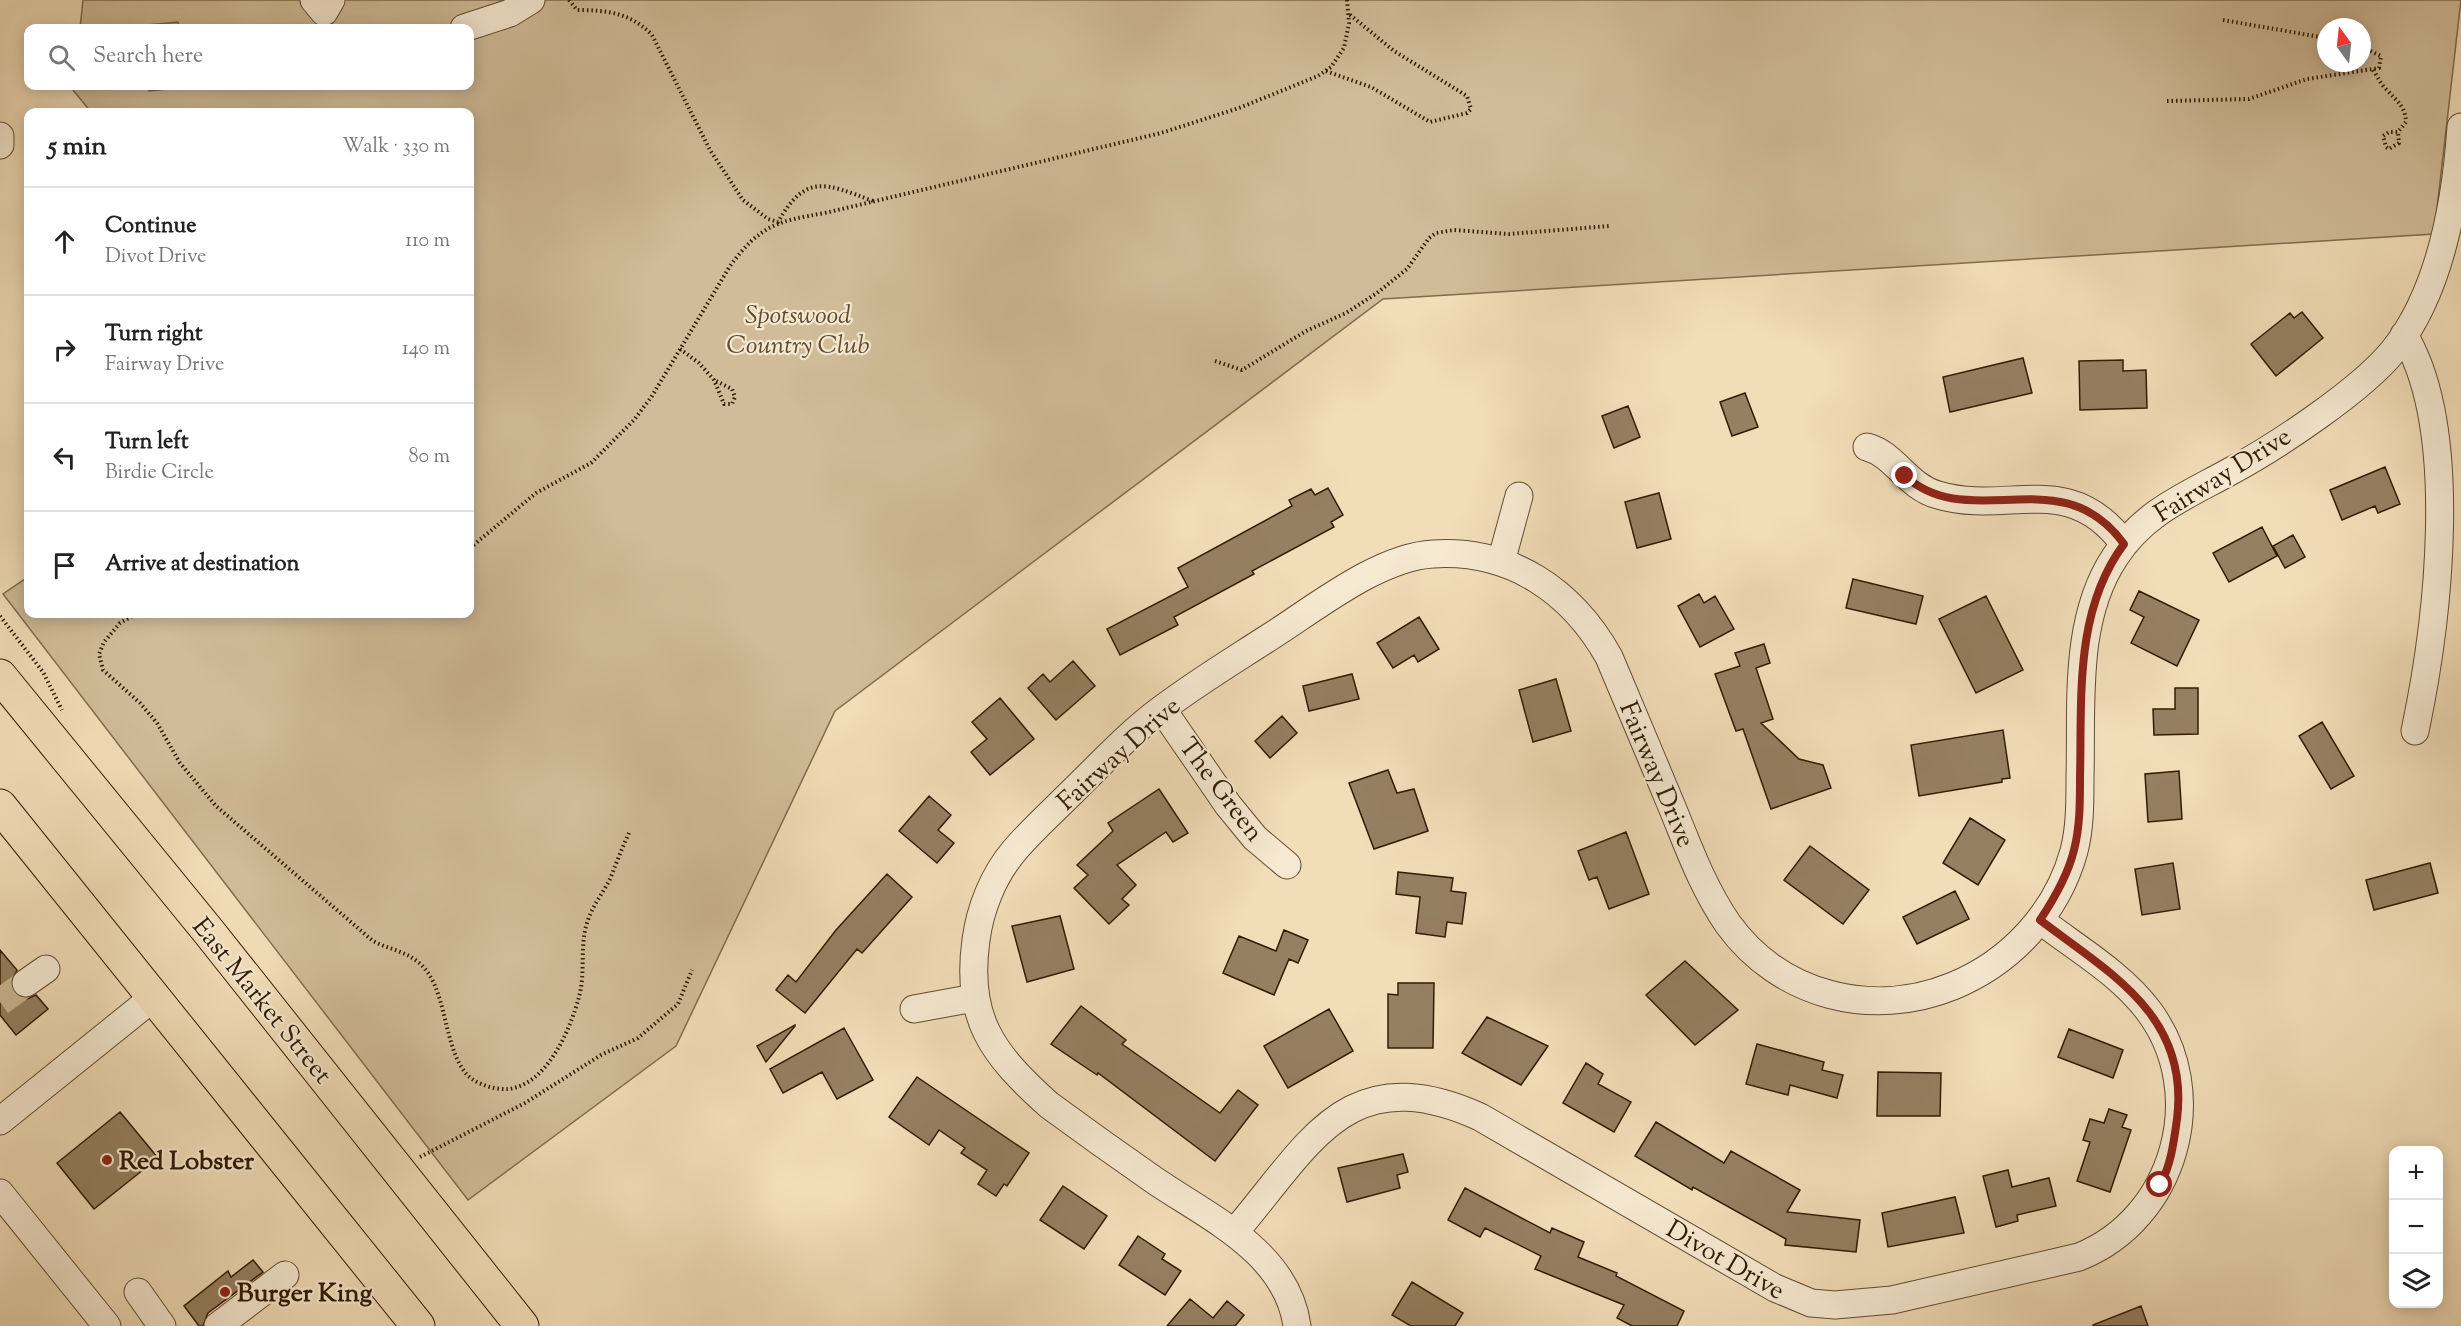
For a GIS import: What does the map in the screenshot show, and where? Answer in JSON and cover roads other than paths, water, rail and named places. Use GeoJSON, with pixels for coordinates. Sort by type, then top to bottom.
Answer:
{"type":"FeatureCollection","features":[{"type":"Feature","properties":{"kind":"highway","name":"East Market Street"},"geometry":{"type":"LineString","coordinates":[[0,676],[398,1168],[522,1326]]}},
{"type":"Feature","properties":{"kind":"highway"},"geometry":{"type":"LineString","coordinates":[[0,806],[418,1326]]}},
{"type":"Feature","properties":{"kind":"street"},"geometry":{"type":"LineString","coordinates":[[472,24],[514,4]]}},
{"type":"Feature","properties":{"kind":"street","name":"Fairway Drive"},"geometry":{"type":"LineString","coordinates":[[1297,1326],[1290,1301],[1276,1274],[1255,1250],[1234,1233],[1049,1105],[1011,1067],[992,1040],[980,1018],[974,998],[972,970],[981,914],[994,883],[1009,858],[1127,737],[1206,678],[1389,564],[1417,556],[1446,554],[1501,562],[1522,570],[1550,586],[1573,606],[1598,638],[1609,657],[1713,900],[1741,939],[1775,968],[1823,993],[1838,998],[1870,1002],[1902,1001],[1947,988],[1978,973],[2015,947],[2040,920],[2061,883],[2074,851],[2080,814],[2087,630],[2101,581],[2124,544],[2160,509],[2250,460],[2332,404],[2378,368],[2404,335],[2419,309],[2441,248],[2452,200],[2461,127]]}},
{"type":"Feature","properties":{"kind":"street"},"geometry":{"type":"LineString","coordinates":[[0,136],[0,145]]}},
{"type":"Feature","properties":{"kind":"street"},"geometry":{"type":"LineString","coordinates":[[2404,335],[2419,357],[2432,391],[2439,429],[2443,484],[2443,548],[2439,605],[2415,731]]}},
{"type":"Feature","properties":{"kind":"street"},"geometry":{"type":"LineString","coordinates":[[1867,447],[1883,453],[1911,482],[1935,494],[1978,500],[2042,498],[2069,503],[2102,520],[2124,544]]}},
{"type":"Feature","properties":{"kind":"street"},"geometry":{"type":"LineString","coordinates":[[1501,562],[1520,496]]}},
{"type":"Feature","properties":{"kind":"street","name":"The Green"},"geometry":{"type":"LineString","coordinates":[[1162,709],[1228,805],[1255,838],[1287,865]]}},
{"type":"Feature","properties":{"kind":"street","name":"Divot Drive"},"geometry":{"type":"LineString","coordinates":[[1234,1233],[1289,1166],[1333,1121],[1354,1107],[1377,1099],[1414,1096],[1437,1100],[1480,1117],[1775,1288],[1810,1303],[1835,1305],[1892,1300],[2079,1257],[2107,1243],[2124,1231],[2146,1208],[2157,1192],[2172,1151],[2178,1086],[2168,1042],[2137,996],[2112,974],[2040,920]]}},
{"type":"Feature","properties":{"kind":"street"},"geometry":{"type":"LineString","coordinates":[[0,1121],[154,997]]}},
{"type":"Feature","properties":{"kind":"street"},"geometry":{"type":"LineString","coordinates":[[914,1009],[974,998]]}},
{"type":"Feature","properties":{"kind":"street"},"geometry":{"type":"LineString","coordinates":[[0,1193],[107,1326]]}},
{"type":"Feature","properties":{"kind":"street"},"geometry":{"type":"LineString","coordinates":[[218,1326],[285,1275]]}},
{"type":"Feature","properties":{"kind":"street"},"geometry":{"type":"LineString","coordinates":[[138,1292],[162,1326]]}},
{"type":"Feature","properties":{"kind":"tunnel"},"geometry":{"type":"LineString","coordinates":[[0,1002],[26,983]]}},
{"type":"Feature","properties":{"kind":"place","name":"Red Lobster"},"geometry":{"type":"Point","coordinates":[107,1160]}},
{"type":"Feature","properties":{"kind":"place","name":"Burger King"},"geometry":{"type":"Point","coordinates":[225,1292]}},
{"type":"Feature","properties":{"kind":"park label","name":"Spotswood Country Club"},"geometry":{"type":"Point","coordinates":[798,329]}}]}
